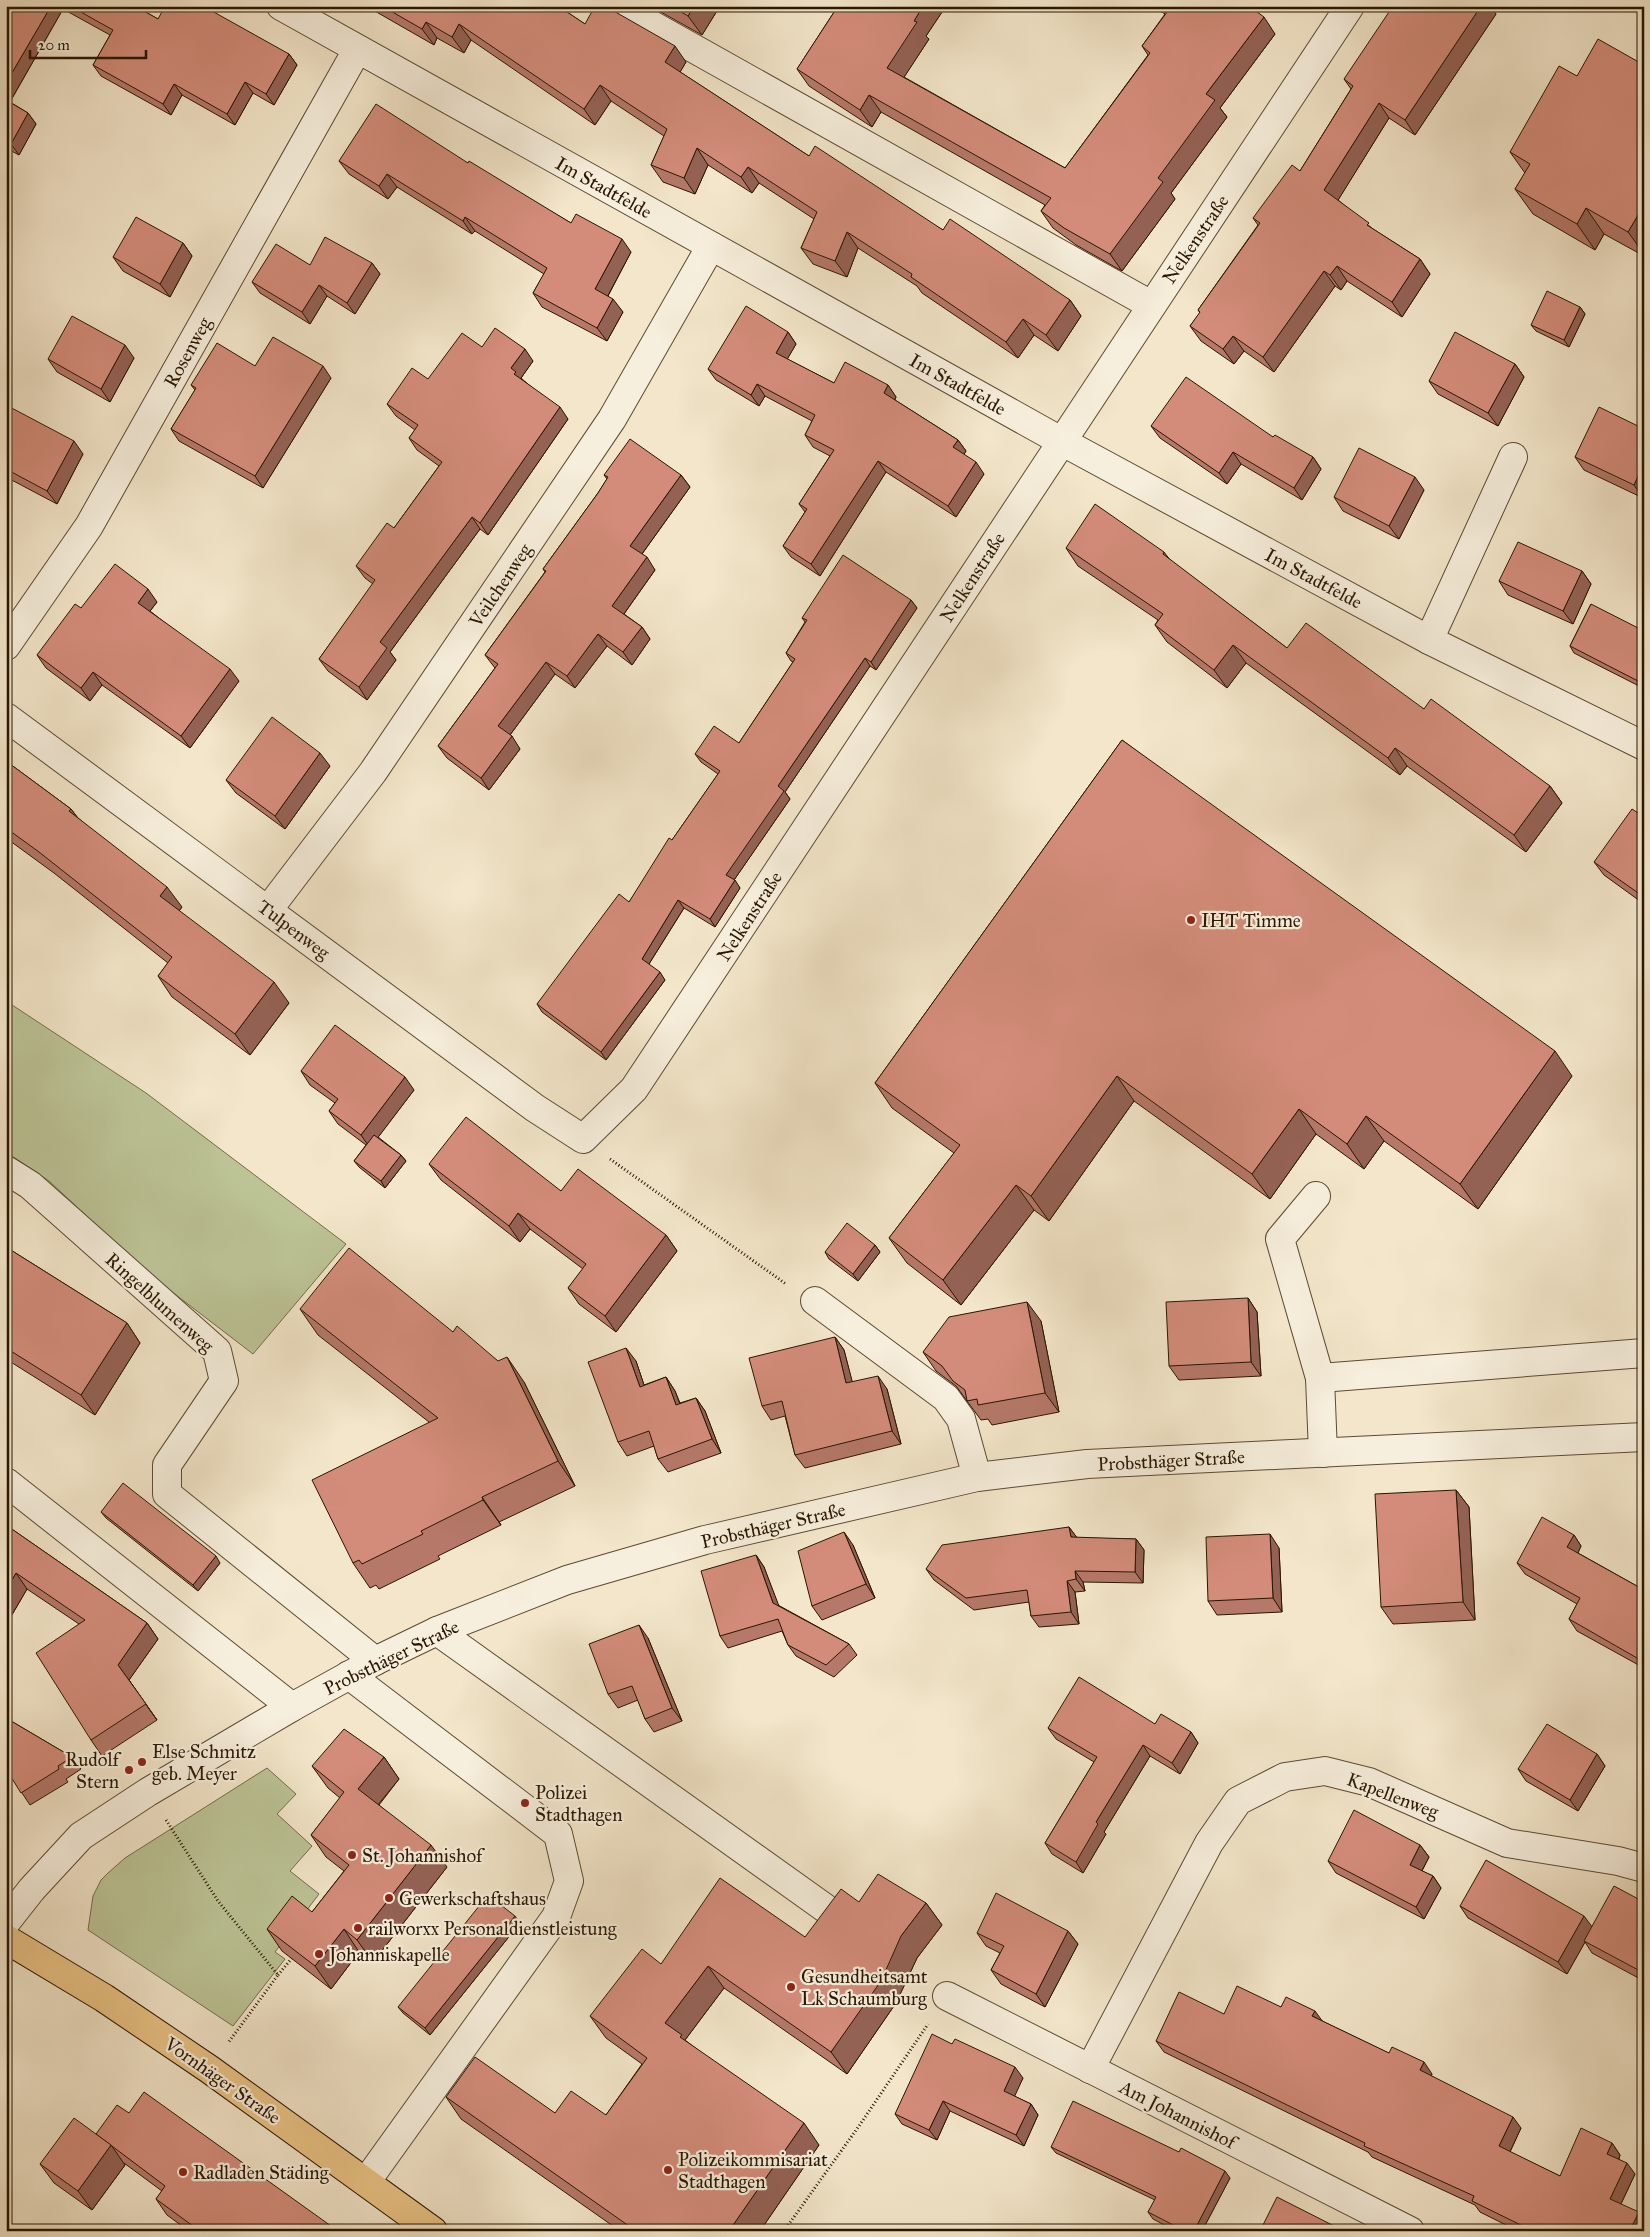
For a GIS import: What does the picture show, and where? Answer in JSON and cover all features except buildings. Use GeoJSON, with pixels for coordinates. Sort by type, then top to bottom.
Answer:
{"type":"FeatureCollection","features":[{"type":"Feature","properties":{"kind":"main road","name":"Vornhäger Straße"},"geometry":{"type":"LineString","coordinates":[[6,1939],[112,2004],[209,2069],[433,2231]]}},
{"type":"Feature","properties":{"kind":"street","name":"Im Stadtfelde"},"geometry":{"type":"LineString","coordinates":[[281,6],[1061,441],[1429,640],[1644,746]]}},
{"type":"Feature","properties":{"kind":"street"},"geometry":{"type":"LineString","coordinates":[[618,6],[1151,305]]}},
{"type":"Feature","properties":{"kind":"street","name":"Nelkenstraße"},"geometry":{"type":"LineString","coordinates":[[583,1139],[634,1089],[1350,6]]}},
{"type":"Feature","properties":{"kind":"street","name":"Rosenweg"},"geometry":{"type":"LineString","coordinates":[[6,646],[89,526],[357,50]]}},
{"type":"Feature","properties":{"kind":"street","name":"Veilchenweg"},"geometry":{"type":"LineString","coordinates":[[268,910],[373,772],[612,419],[711,246]]}},
{"type":"Feature","properties":{"kind":"street"},"geometry":{"type":"LineString","coordinates":[[1429,640],[1513,457]]}},
{"type":"Feature","properties":{"kind":"street","name":"Tulpenweg"},"geometry":{"type":"LineString","coordinates":[[6,717],[535,1108],[583,1139]]}},
{"type":"Feature","properties":{"kind":"street","name":"Ringelblumenweg"},"geometry":{"type":"LineString","coordinates":[[6,1170],[30,1185],[217,1351],[224,1381],[167,1465],[167,1494],[375,1661]]}},
{"type":"Feature","properties":{"kind":"street"},"geometry":{"type":"LineString","coordinates":[[1316,1196],[1280,1239],[1320,1378],[1323,1453]]}},
{"type":"Feature","properties":{"kind":"street"},"geometry":{"type":"LineString","coordinates":[[815,1301],[946,1398],[961,1419],[976,1477]]}},
{"type":"Feature","properties":{"kind":"street"},"geometry":{"type":"LineString","coordinates":[[1320,1378],[1644,1353]]}},
{"type":"Feature","properties":{"kind":"street","name":"Probsthäger Straße"},"geometry":{"type":"LineString","coordinates":[[6,1922],[32,1889],[81,1836],[148,1792],[292,1706],[375,1661],[437,1631],[567,1580],[696,1542],[976,1477],[1087,1464],[1644,1437]]}},
{"type":"Feature","properties":{"kind":"street"},"geometry":{"type":"LineString","coordinates":[[6,1482],[292,1706]]}},
{"type":"Feature","properties":{"kind":"street"},"geometry":{"type":"LineString","coordinates":[[437,1631],[825,1908]]}},
{"type":"Feature","properties":{"kind":"street"},"geometry":{"type":"LineString","coordinates":[[348,1675],[558,1834],[569,1881],[556,1917],[366,2182]]}},
{"type":"Feature","properties":{"kind":"street","name":"Kapellenweg"},"geometry":{"type":"LineString","coordinates":[[1090,2069],[1209,1843],[1238,1801],[1285,1777],[1325,1771],[1369,1782],[1508,1843],[1618,1861],[1644,1868]]}},
{"type":"Feature","properties":{"kind":"street","name":"Am Johannishof"},"geometry":{"type":"LineString","coordinates":[[946,1996],[1410,2231]]}},
{"type":"Feature","properties":{"kind":"path"},"geometry":{"type":"LineString","coordinates":[[583,1139],[799,1293],[815,1301]]}},
{"type":"Feature","properties":{"kind":"path"},"geometry":{"type":"LineString","coordinates":[[148,1792],[218,1901],[278,1975]]}},
{"type":"Feature","properties":{"kind":"path"},"geometry":{"type":"LineString","coordinates":[[239,2028],[292,1958]]}},
{"type":"Feature","properties":{"kind":"path"},"geometry":{"type":"LineString","coordinates":[[784,2231],[859,2126],[946,1996]]}},
{"type":"Feature","properties":{"kind":"green space"},"geometry":{"type":"Polygon","coordinates":[[[6,1001],[146,1093],[346,1244],[253,1354],[150,1275],[49,1181],[6,1152],[6,1001]]]}},
{"type":"Feature","properties":{"kind":"green space"},"geometry":{"type":"Polygon","coordinates":[[[267,1768],[296,1794],[277,1814],[312,1846],[290,1871],[319,1894],[275,1952],[285,1959],[233,2026],[88,1930],[93,1896],[101,1880],[108,1873],[125,1858],[267,1768]]]}},
{"type":"Feature","properties":{"kind":"place","name":"IHT Timme"},"geometry":{"type":"Point","coordinates":[1191,920]}},
{"type":"Feature","properties":{"kind":"place","name":"Else Schmitz geb. Meyer"},"geometry":{"type":"Point","coordinates":[142,1762]}},
{"type":"Feature","properties":{"kind":"place","name":"Rudolf Stern"},"geometry":{"type":"Point","coordinates":[129,1770]}},
{"type":"Feature","properties":{"kind":"place","name":"Polizei Stadthagen"},"geometry":{"type":"Point","coordinates":[525,1803]}},
{"type":"Feature","properties":{"kind":"place","name":"St. Johannishof"},"geometry":{"type":"Point","coordinates":[352,1855]}},
{"type":"Feature","properties":{"kind":"place","name":"Gewerkschaftshaus"},"geometry":{"type":"Point","coordinates":[389,1898]}},
{"type":"Feature","properties":{"kind":"place","name":"railworxx Personaldienstleistung"},"geometry":{"type":"Point","coordinates":[358,1928]}},
{"type":"Feature","properties":{"kind":"place","name":"Johanniskapelle"},"geometry":{"type":"Point","coordinates":[319,1954]}},
{"type":"Feature","properties":{"kind":"place","name":"Gesundheitsamt Lk Schaumburg"},"geometry":{"type":"Point","coordinates":[791,1987]}},
{"type":"Feature","properties":{"kind":"place","name":"Polizeikommisariat Stadthagen"},"geometry":{"type":"Point","coordinates":[668,2170]}},
{"type":"Feature","properties":{"kind":"place","name":"Radladen Städing"},"geometry":{"type":"Point","coordinates":[183,2172]}}]}
